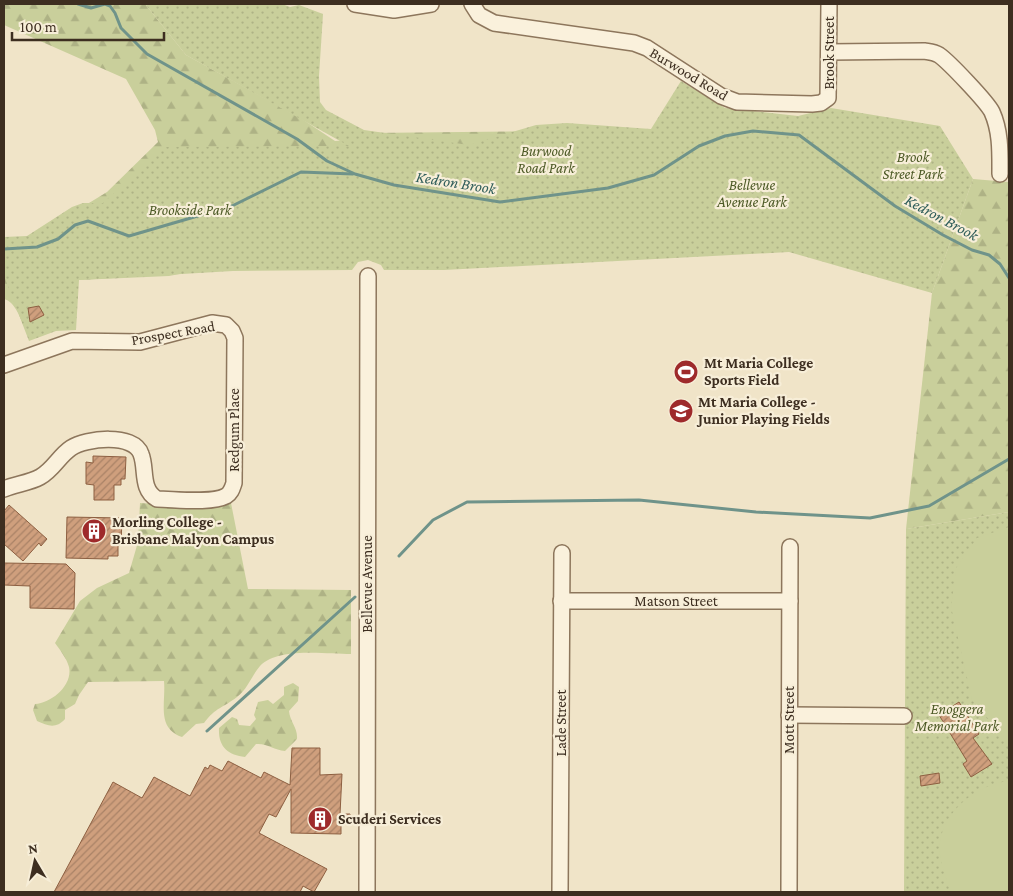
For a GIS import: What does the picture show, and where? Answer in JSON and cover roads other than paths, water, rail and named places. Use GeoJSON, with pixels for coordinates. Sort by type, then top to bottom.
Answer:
{"type":"FeatureCollection","features":[{"type":"Feature","properties":{"kind":"street"},"geometry":{"type":"LineString","coordinates":[[355,4],[394,10],[431,4]]}},
{"type":"Feature","properties":{"kind":"street","name":"Burwood Road"},"geometry":{"type":"LineString","coordinates":[[472,4],[479,15],[494,23],[634,44],[647,48],[721,96],[737,102],[795,104],[825,101]]}},
{"type":"Feature","properties":{"kind":"street","name":"Brook Street"},"geometry":{"type":"LineString","coordinates":[[825,101],[830,92],[829,4]]}},
{"type":"Feature","properties":{"kind":"street"},"geometry":{"type":"LineString","coordinates":[[829,52],[924,51],[932,52],[942,57],[985,102],[993,114],[999,140],[1000,174]]}},
{"type":"Feature","properties":{"kind":"street","name":"Bellevue Avenue"},"geometry":{"type":"LineString","coordinates":[[367,892],[368,276]]}},
{"type":"Feature","properties":{"kind":"street","name":"Prospect Road"},"geometry":{"type":"LineString","coordinates":[[4,365],[72,341],[140,342],[212,323],[226,325]]}},
{"type":"Feature","properties":{"kind":"street","name":"Redgum Place"},"geometry":{"type":"LineString","coordinates":[[4,489],[38,478],[77,444],[94,440],[124,440],[134,444],[142,454],[145,482],[152,496],[157,499],[212,500],[224,498],[232,491],[234,483],[235,338],[232,331],[226,325]]}},
{"type":"Feature","properties":{"kind":"street","name":"Mott Street"},"geometry":{"type":"LineString","coordinates":[[789,892],[790,547]]}},
{"type":"Feature","properties":{"kind":"street","name":"Lade Street"},"geometry":{"type":"LineString","coordinates":[[560,892],[562,553]]}},
{"type":"Feature","properties":{"kind":"street","name":"Matson Street"},"geometry":{"type":"LineString","coordinates":[[561,601],[790,601]]}},
{"type":"Feature","properties":{"kind":"street"},"geometry":{"type":"LineString","coordinates":[[790,715],[904,716]]}},
{"type":"Feature","properties":{"kind":"waterway","name":"Kedron Brook"},"geometry":{"type":"LineString","coordinates":[[78,4],[91,8],[105,4],[110,6],[121,28],[147,54],[297,139],[327,161],[355,174],[394,185],[500,202],[608,188],[654,175],[699,146],[725,136],[753,131],[799,135],[895,206],[943,235],[972,250],[989,255],[1000,264],[1009,278]]}},
{"type":"Feature","properties":{"kind":"waterway"},"geometry":{"type":"LineString","coordinates":[[4,249],[37,247],[58,239],[75,225],[88,221],[129,236],[232,206],[301,172],[353,174]]}},
{"type":"Feature","properties":{"kind":"waterway"},"geometry":{"type":"LineString","coordinates":[[399,556],[433,520],[467,502],[639,500],[756,512],[870,518],[929,506],[1009,459]]}},
{"type":"Feature","properties":{"kind":"waterway"},"geometry":{"type":"LineString","coordinates":[[207,731],[355,597]]}},
{"type":"Feature","properties":{"kind":"place","name":"Mt Maria College Sports Field"},"geometry":{"type":"Point","coordinates":[686,372]}},
{"type":"Feature","properties":{"kind":"place","name":"Mt Maria College - Junior Playing Fields"},"geometry":{"type":"Point","coordinates":[681,411]}},
{"type":"Feature","properties":{"kind":"place","name":"Morling College - Brisbane Malyon Campus"},"geometry":{"type":"Point","coordinates":[94,531]}},
{"type":"Feature","properties":{"kind":"place","name":"Scuderi Services"},"geometry":{"type":"Point","coordinates":[320,819]}},
{"type":"Feature","properties":{"kind":"park label","name":"Burwood Road Park"},"geometry":{"type":"Point","coordinates":[546,160]}},
{"type":"Feature","properties":{"kind":"park label","name":"Brook Street Park"},"geometry":{"type":"Point","coordinates":[913,166]}},
{"type":"Feature","properties":{"kind":"park label","name":"Bellevue Avenue Park"},"geometry":{"type":"Point","coordinates":[752,194]}},
{"type":"Feature","properties":{"kind":"park label","name":"Brookside Park"},"geometry":{"type":"Point","coordinates":[190,210]}},
{"type":"Feature","properties":{"kind":"park label","name":"Enoggera Memorial Park"},"geometry":{"type":"Point","coordinates":[957,718]}}]}
